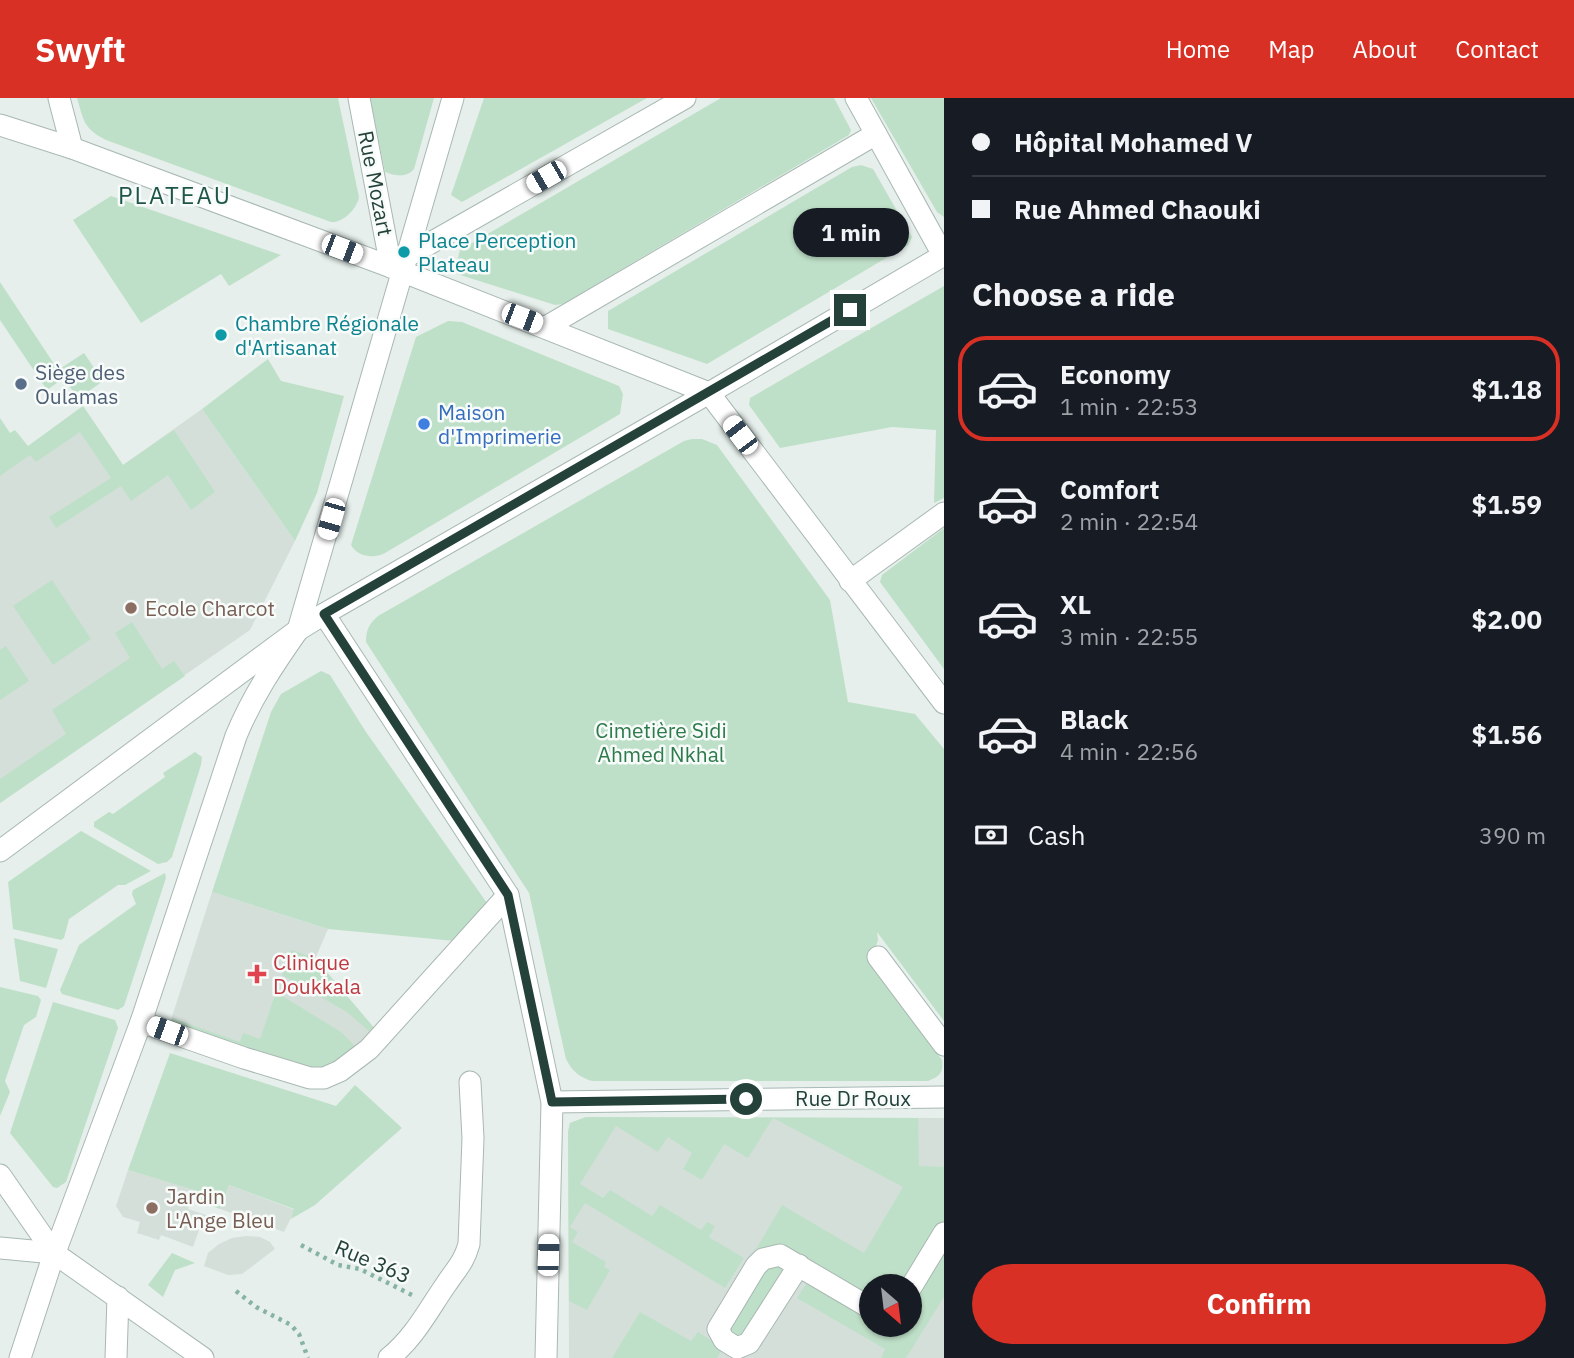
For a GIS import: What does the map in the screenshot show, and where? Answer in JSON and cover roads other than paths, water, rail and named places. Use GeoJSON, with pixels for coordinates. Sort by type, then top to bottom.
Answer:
{"type":"FeatureCollection","features":[{"type":"Feature","properties":{"kind":"street"},"geometry":{"type":"LineString","coordinates":[[59,98],[72,148]]}},
{"type":"Feature","properties":{"kind":"street","name":"Rue Mozart"},"geometry":{"type":"LineString","coordinates":[[359,98],[400,266]]}},
{"type":"Feature","properties":{"kind":"street"},"geometry":{"type":"LineString","coordinates":[[20,1358],[54,1254],[141,1022],[236,736],[266,676],[298,631],[400,266],[453,98]]}},
{"type":"Feature","properties":{"kind":"street"},"geometry":{"type":"LineString","coordinates":[[400,266],[685,98]]}},
{"type":"Feature","properties":{"kind":"street"},"geometry":{"type":"LineString","coordinates":[[0,851],[324,614],[944,255],[856,98]]}},
{"type":"Feature","properties":{"kind":"street"},"geometry":{"type":"LineString","coordinates":[[2,128],[72,148],[400,266],[709,393],[944,703]]}},
{"type":"Feature","properties":{"kind":"street"},"geometry":{"type":"LineString","coordinates":[[546,327],[876,134]]}},
{"type":"Feature","properties":{"kind":"street"},"geometry":{"type":"LineString","coordinates":[[850,581],[944,513]]}},
{"type":"Feature","properties":{"kind":"street"},"geometry":{"type":"LineString","coordinates":[[324,614],[508,895],[552,1102],[546,1358]]}},
{"type":"Feature","properties":{"kind":"street"},"geometry":{"type":"LineString","coordinates":[[141,1022],[244,1058],[310,1078],[324,1078],[367,1051],[508,895]]}},
{"type":"Feature","properties":{"kind":"street"},"geometry":{"type":"LineString","coordinates":[[878,957],[944,1045]]}},
{"type":"Feature","properties":{"kind":"street"},"geometry":{"type":"LineString","coordinates":[[389,1358],[402,1348],[418,1329],[464,1260],[469,1244],[473,1138],[470,1082]]}},
{"type":"Feature","properties":{"kind":"street","name":"Rue Dr Roux"},"geometry":{"type":"LineString","coordinates":[[552,1102],[944,1097]]}},
{"type":"Feature","properties":{"kind":"street"},"geometry":{"type":"LineString","coordinates":[[0,1175],[54,1254],[203,1358]]}},
{"type":"Feature","properties":{"kind":"street"},"geometry":{"type":"LineString","coordinates":[[919,1274],[944,1233]]}},
{"type":"Feature","properties":{"kind":"street"},"geometry":{"type":"LineString","coordinates":[[0,1248],[54,1254]]}},
{"type":"Feature","properties":{"kind":"street"},"geometry":{"type":"LineString","coordinates":[[789,1260],[859,1302]]}},
{"type":"Feature","properties":{"kind":"street"},"geometry":{"type":"LineString","coordinates":[[116,1358],[118,1297]]}},
{"type":"Feature","properties":{"kind":"place","name":"Place Perception Plateau"},"geometry":{"type":"Point","coordinates":[404,252]}},
{"type":"Feature","properties":{"kind":"place","name":"Chambre Régionale d'Artisanat"},"geometry":{"type":"Point","coordinates":[221,335]}},
{"type":"Feature","properties":{"kind":"place","name":"Siège des Oulamas"},"geometry":{"type":"Point","coordinates":[21,384]}},
{"type":"Feature","properties":{"kind":"place","name":"Maison d'Imprimerie"},"geometry":{"type":"Point","coordinates":[424,424]}},
{"type":"Feature","properties":{"kind":"place","name":"Ecole Charcot"},"geometry":{"type":"Point","coordinates":[131,608]}},
{"type":"Feature","properties":{"kind":"place","name":"Clinique Doukkala"},"geometry":{"type":"Point","coordinates":[257,974]}},
{"type":"Feature","properties":{"kind":"place","name":"Jardin L'Ange Bleu"},"geometry":{"type":"Point","coordinates":[152,1208]}},
{"type":"Feature","properties":{"kind":"district","name":"PLATEAU"},"geometry":{"type":"Point","coordinates":[175,195]}},
{"type":"Feature","properties":{"kind":"park label","name":"Cimetière Sidi Ahmed Nkhal"},"geometry":{"type":"Point","coordinates":[661,742]}}]}
